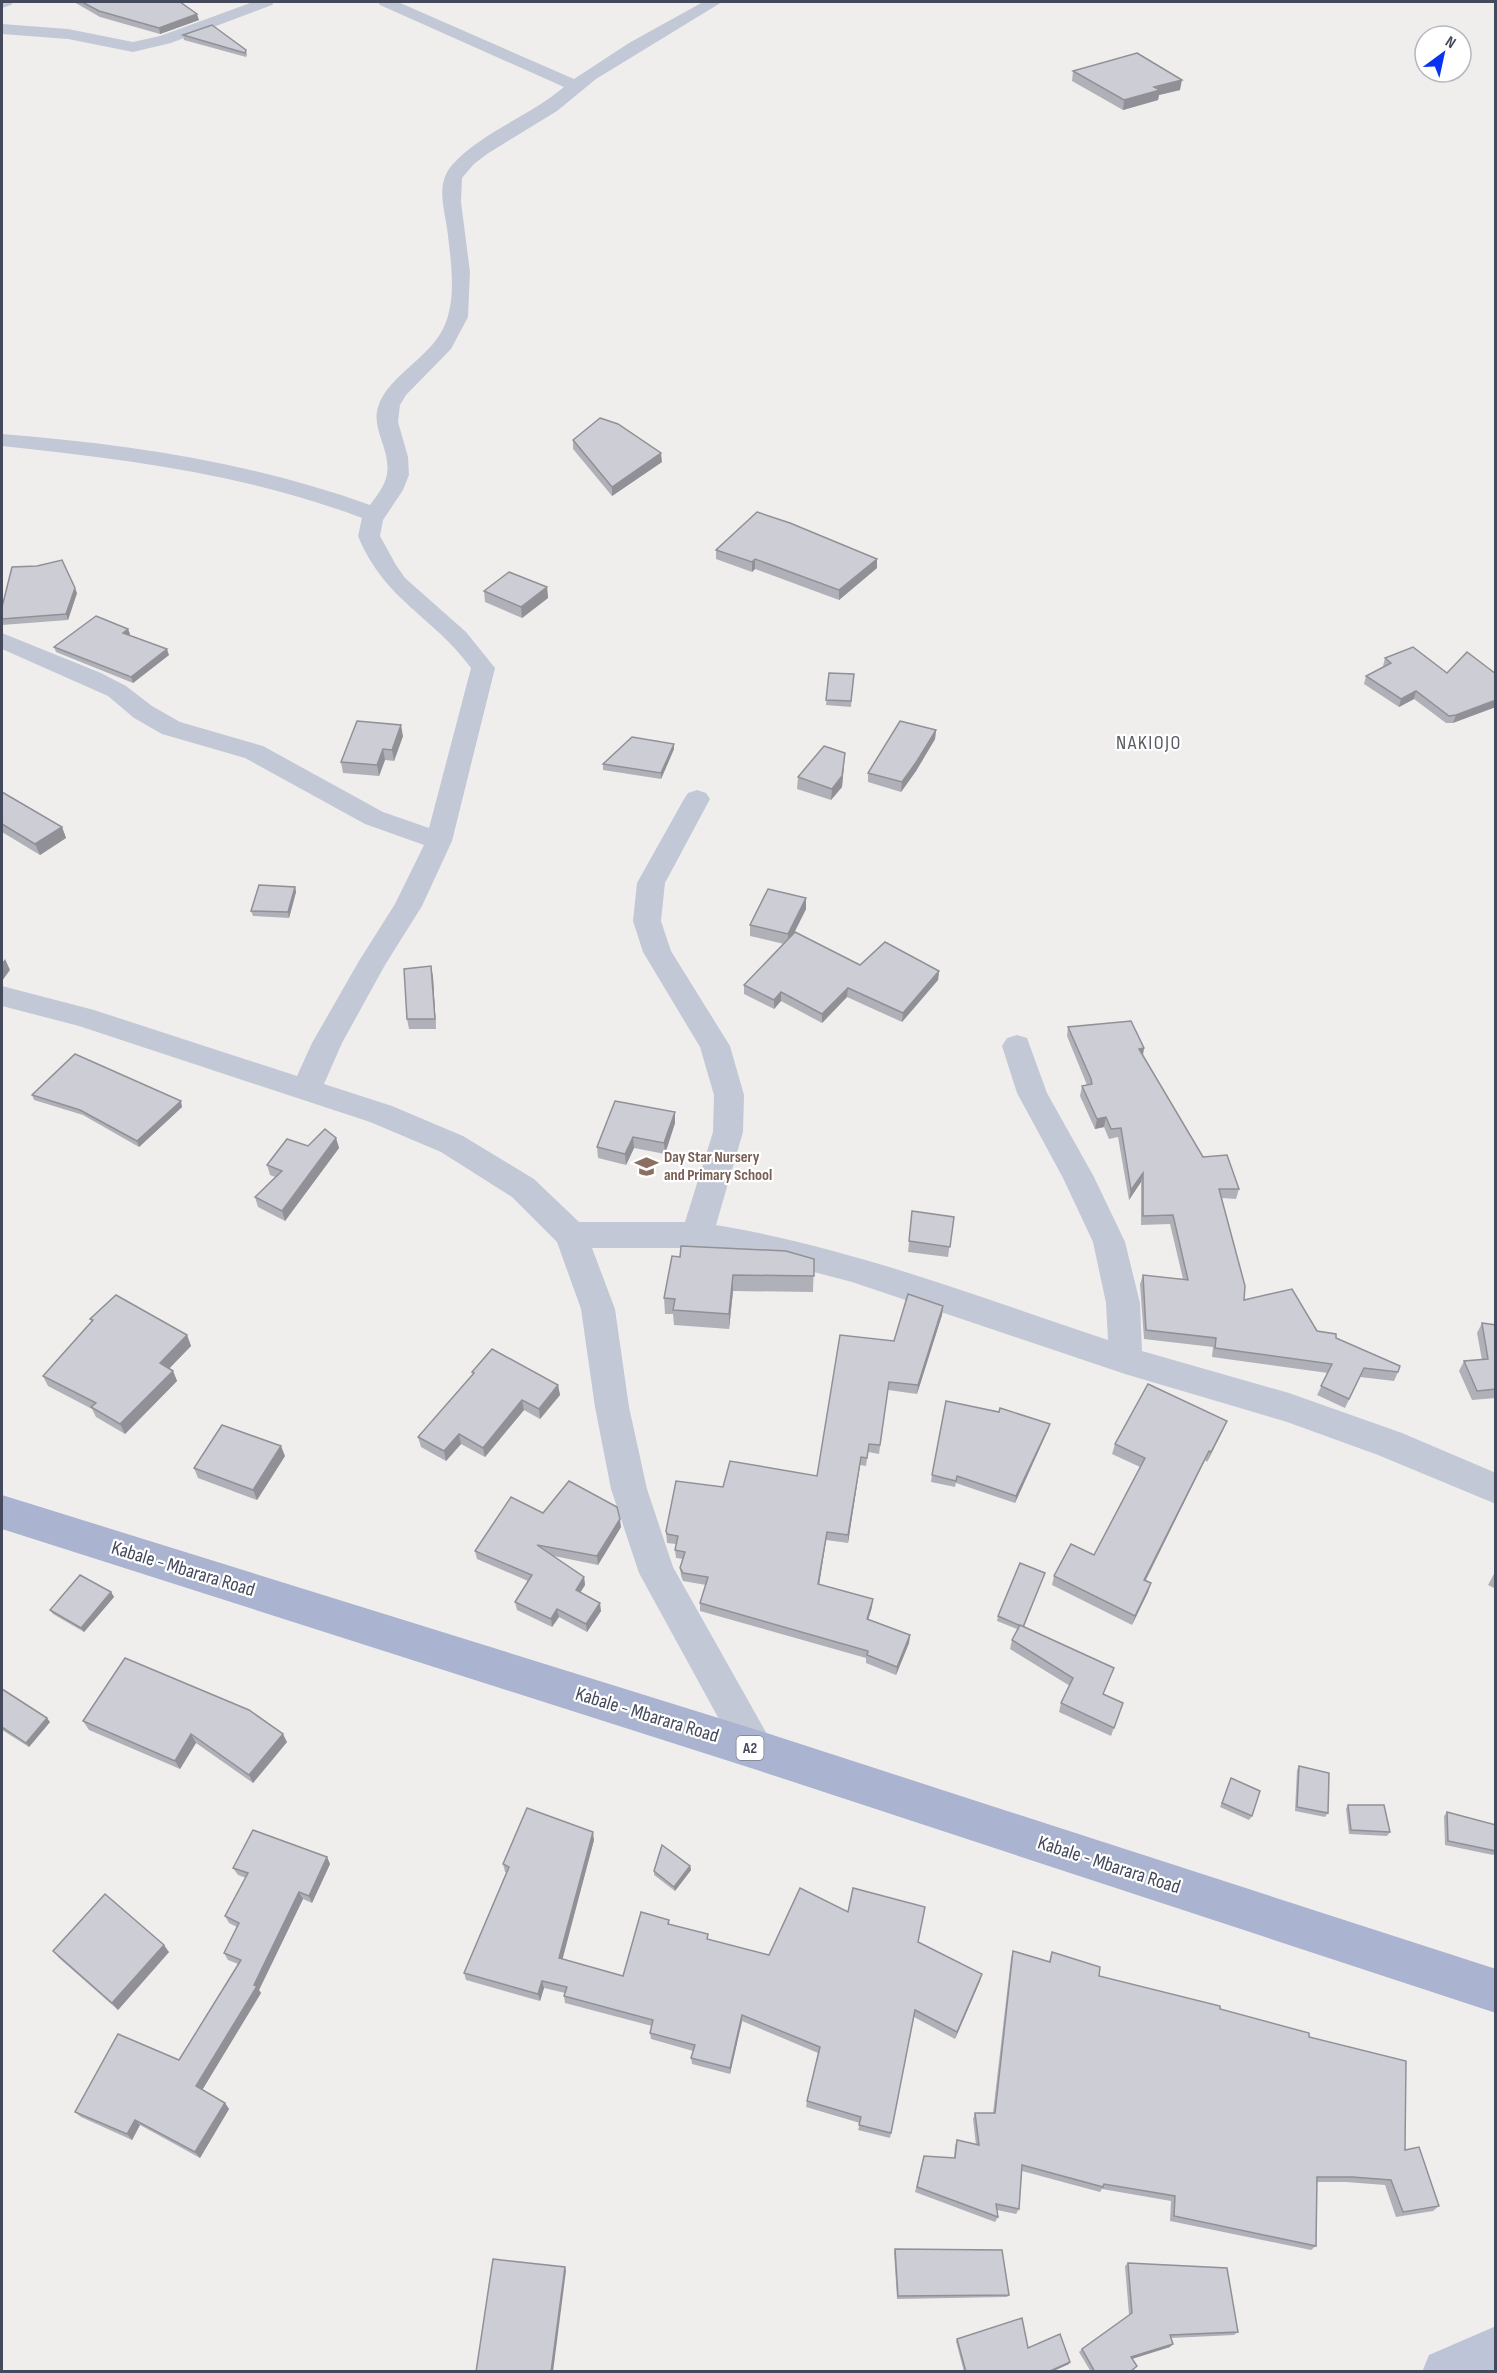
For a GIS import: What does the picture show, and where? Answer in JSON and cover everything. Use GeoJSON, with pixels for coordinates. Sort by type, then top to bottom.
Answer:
{"type":"FeatureCollection","features":[{"type":"Feature","properties":{"kind":"main road","name":"Kabale - Mbarara Road"},"geometry":{"type":"LineString","coordinates":[[2,1512],[757,1750],[1496,1991]]}},
{"type":"Feature","properties":{"kind":"main road"},"geometry":{"type":"LineString","coordinates":[[1446,2372],[1496,2350]]}},
{"type":"Feature","properties":{"kind":"street"},"geometry":{"type":"LineString","coordinates":[[2,29],[68,34],[133,47],[165,40],[266,2]]}},
{"type":"Feature","properties":{"kind":"street"},"geometry":{"type":"LineString","coordinates":[[386,2],[575,86]]}},
{"type":"Feature","properties":{"kind":"street"},"geometry":{"type":"LineString","coordinates":[[306,1090],[327,1043],[373,960],[408,906],[439,841],[483,668],[474,654],[408,596],[381,563],[369,535],[375,515],[389,496],[398,474],[398,451],[386,421],[389,405],[399,388],[443,347],[456,324],[462,296],[458,240],[451,200],[453,176],[467,160],[551,107],[575,86],[622,54],[714,2]]}},
{"type":"Feature","properties":{"kind":"street"},"geometry":{"type":"LineString","coordinates":[[2,440],[75,446],[231,473],[330,497],[375,515]]}},
{"type":"Feature","properties":{"kind":"street"},"geometry":{"type":"LineString","coordinates":[[2,640],[92,678],[171,728],[255,752],[374,818],[439,841]]}},
{"type":"Feature","properties":{"kind":"street"},"geometry":{"type":"LineString","coordinates":[[697,798],[651,883],[647,921],[657,952],[715,1046],[729,1095],[728,1132],[697,1235]]}},
{"type":"Feature","properties":{"kind":"street"},"geometry":{"type":"LineString","coordinates":[[2,996],[84,1017],[381,1114],[452,1144],[523,1188],[571,1235],[598,1309],[612,1407],[629,1489],[657,1573],[757,1750]]}},
{"type":"Feature","properties":{"kind":"street"},"geometry":{"type":"LineString","coordinates":[[1017,1046],[1032,1093],[1078,1177],[1109,1242],[1123,1303],[1125,1360]]}},
{"type":"Feature","properties":{"kind":"street"},"geometry":{"type":"LineString","coordinates":[[571,1235],[697,1235],[764,1246],[853,1269],[1125,1360],[1289,1408],[1390,1444],[1496,1489]]}},
{"type":"Feature","properties":{"kind":"building"},"geometry":{"type":"Polygon","coordinates":[[[82,2],[180,2],[197,14],[159,28],[99,11],[82,2]]]}},
{"type":"Feature","properties":{"kind":"building"},"geometry":{"type":"Polygon","coordinates":[[[212,25],[246,50],[245,53],[183,35],[212,25]]]}},
{"type":"Feature","properties":{"kind":"building"},"geometry":{"type":"Polygon","coordinates":[[[1137,53],[1182,80],[1154,87],[1160,90],[1124,100],[1073,71],[1137,53]]]}},
{"type":"Feature","properties":{"kind":"building"},"geometry":{"type":"Polygon","coordinates":[[[600,418],[618,424],[661,453],[612,487],[573,440],[600,418]]]}},
{"type":"Feature","properties":{"kind":"building"},"geometry":{"type":"Polygon","coordinates":[[[757,512],[877,559],[839,590],[755,559],[752,562],[716,550],[757,512]]]}},
{"type":"Feature","properties":{"kind":"building"},"geometry":{"type":"Polygon","coordinates":[[[62,560],[75,588],[66,614],[2,619],[2,607],[12,567],[37,566],[62,560]]]}},
{"type":"Feature","properties":{"kind":"building"},"geometry":{"type":"Polygon","coordinates":[[[509,572],[547,587],[521,607],[484,591],[509,572]]]}},
{"type":"Feature","properties":{"kind":"building"},"geometry":{"type":"Polygon","coordinates":[[[96,616],[128,629],[123,633],[167,649],[131,677],[54,647],[96,616]]]}},
{"type":"Feature","properties":{"kind":"building"},"geometry":{"type":"Polygon","coordinates":[[[1413,647],[1447,673],[1467,652],[1496,674],[1496,700],[1449,716],[1416,691],[1401,699],[1366,676],[1391,663],[1385,658],[1413,647]]]}},
{"type":"Feature","properties":{"kind":"building"},"geometry":{"type":"Polygon","coordinates":[[[829,673],[854,674],[851,701],[826,700],[829,673]]]}},
{"type":"Feature","properties":{"kind":"building"},"geometry":{"type":"Polygon","coordinates":[[[357,721],[401,725],[392,750],[383,749],[377,765],[341,762],[357,721]]]}},
{"type":"Feature","properties":{"kind":"building"},"geometry":{"type":"Polygon","coordinates":[[[900,721],[936,730],[902,782],[868,773],[900,721]]]}},
{"type":"Feature","properties":{"kind":"building"},"geometry":{"type":"Polygon","coordinates":[[[632,737],[674,744],[661,773],[603,764],[632,737]]]}},
{"type":"Feature","properties":{"kind":"building"},"geometry":{"type":"Polygon","coordinates":[[[824,746],[845,753],[842,776],[832,789],[798,777],[824,746]]]}},
{"type":"Feature","properties":{"kind":"building"},"geometry":{"type":"Polygon","coordinates":[[[2,792],[62,827],[35,844],[2,824],[2,792]]]}},
{"type":"Feature","properties":{"kind":"building"},"geometry":{"type":"Polygon","coordinates":[[[259,885],[295,887],[288,912],[251,911],[259,885]]]}},
{"type":"Feature","properties":{"kind":"building"},"geometry":{"type":"Polygon","coordinates":[[[768,889],[806,898],[788,934],[750,925],[768,889]]]}},
{"type":"Feature","properties":{"kind":"building"},"geometry":{"type":"Polygon","coordinates":[[[795,932],[860,965],[885,942],[939,971],[903,1013],[848,988],[822,1014],[781,992],[774,1000],[744,985],[795,932]]]}},
{"type":"Feature","properties":{"kind":"building"},"geometry":{"type":"Polygon","coordinates":[[[431,966],[435,1019],[407,1019],[404,969],[431,966]]]}},
{"type":"Feature","properties":{"kind":"building"},"geometry":{"type":"Polygon","coordinates":[[[1131,1021],[1144,1048],[1139,1049],[1203,1157],[1227,1155],[1239,1189],[1219,1189],[1245,1286],[1244,1300],[1292,1289],[1317,1331],[1336,1334],[1336,1338],[1400,1366],[1398,1372],[1364,1368],[1349,1399],[1321,1386],[1332,1364],[1215,1348],[1216,1338],[1146,1330],[1143,1275],[1188,1280],[1173,1215],[1143,1216],[1143,1173],[1131,1190],[1121,1128],[1111,1129],[1106,1117],[1097,1119],[1082,1086],[1092,1084],[1091,1079],[1068,1027],[1131,1021]]]}},
{"type":"Feature","properties":{"kind":"building"},"geometry":{"type":"Polygon","coordinates":[[[75,1054],[181,1101],[137,1141],[80,1110],[32,1095],[75,1054]]]}},
{"type":"Feature","properties":{"kind":"building"},"geometry":{"type":"Polygon","coordinates":[[[615,1101],[675,1112],[664,1143],[633,1137],[625,1154],[597,1147],[615,1101]]]}},
{"type":"Feature","properties":{"kind":"building"},"geometry":{"type":"Polygon","coordinates":[[[325,1129],[336,1138],[282,1211],[255,1197],[282,1171],[267,1165],[287,1139],[308,1146],[325,1129]]]}},
{"type":"Feature","properties":{"kind":"building"},"geometry":{"type":"Polygon","coordinates":[[[912,1211],[954,1217],[950,1247],[909,1241],[912,1211]]]}},
{"type":"Feature","properties":{"kind":"building"},"geometry":{"type":"Polygon","coordinates":[[[681,1246],[786,1251],[814,1259],[814,1276],[733,1275],[729,1314],[673,1310],[675,1299],[664,1298],[672,1256],[680,1257],[681,1246]]]}},
{"type":"Feature","properties":{"kind":"building"},"geometry":{"type":"Polygon","coordinates":[[[908,1294],[943,1306],[918,1385],[889,1382],[880,1445],[869,1444],[867,1458],[861,1457],[848,1535],[827,1532],[818,1584],[873,1599],[867,1619],[910,1635],[897,1667],[867,1655],[868,1651],[700,1603],[708,1577],[683,1573],[680,1568],[685,1552],[675,1550],[678,1536],[667,1534],[666,1531],[676,1481],[723,1487],[730,1461],[817,1476],[840,1335],[894,1341],[908,1294]]]}},
{"type":"Feature","properties":{"kind":"building"},"geometry":{"type":"Polygon","coordinates":[[[116,1295],[187,1335],[160,1363],[173,1371],[120,1424],[91,1407],[96,1403],[43,1376],[93,1320],[90,1319],[116,1295]]]}},
{"type":"Feature","properties":{"kind":"building"},"geometry":{"type":"Polygon","coordinates":[[[1482,1323],[1496,1325],[1496,1389],[1477,1391],[1464,1361],[1488,1359],[1482,1323]]]}},
{"type":"Feature","properties":{"kind":"building"},"geometry":{"type":"Polygon","coordinates":[[[492,1349],[558,1385],[539,1409],[522,1400],[483,1448],[459,1434],[444,1451],[418,1437],[474,1373],[472,1372],[492,1349]]]}},
{"type":"Feature","properties":{"kind":"building"},"geometry":{"type":"Polygon","coordinates":[[[1148,1384],[1227,1421],[1211,1452],[1209,1451],[1144,1580],[1151,1583],[1135,1616],[1054,1576],[1071,1544],[1094,1555],[1145,1458],[1115,1444],[1148,1384]]]}},
{"type":"Feature","properties":{"kind":"building"},"geometry":{"type":"Polygon","coordinates":[[[946,1401],[999,1412],[1000,1408],[1050,1424],[1016,1496],[957,1476],[956,1481],[932,1475],[946,1401]]]}},
{"type":"Feature","properties":{"kind":"building"},"geometry":{"type":"Polygon","coordinates":[[[222,1425],[281,1446],[253,1490],[194,1468],[222,1425]]]}},
{"type":"Feature","properties":{"kind":"building"},"geometry":{"type":"Polygon","coordinates":[[[569,1481],[617,1507],[620,1519],[597,1556],[537,1545],[584,1577],[576,1590],[600,1603],[586,1624],[557,1609],[551,1619],[515,1602],[532,1575],[475,1551],[511,1497],[543,1513],[569,1481]]]}},
{"type":"Feature","properties":{"kind":"building"},"geometry":{"type":"Polygon","coordinates":[[[1020,1563],[1045,1573],[1023,1627],[998,1616],[1020,1563]]]}},
{"type":"Feature","properties":{"kind":"building"},"geometry":{"type":"Polygon","coordinates":[[[80,1575],[111,1592],[81,1628],[50,1610],[80,1575]]]}},
{"type":"Feature","properties":{"kind":"building"},"geometry":{"type":"Polygon","coordinates":[[[1020,1625],[1114,1668],[1103,1694],[1123,1703],[1114,1728],[1061,1703],[1073,1678],[1012,1640],[1020,1625]]]}},
{"type":"Feature","properties":{"kind":"building"},"geometry":{"type":"Polygon","coordinates":[[[125,1658],[249,1710],[283,1734],[249,1775],[191,1734],[175,1761],[83,1721],[125,1658]]]}},
{"type":"Feature","properties":{"kind":"building"},"geometry":{"type":"Polygon","coordinates":[[[2,1689],[47,1718],[26,1743],[2,1727],[2,1689]]]}},
{"type":"Feature","properties":{"kind":"building"},"geometry":{"type":"Polygon","coordinates":[[[1299,1766],[1329,1773],[1328,1813],[1297,1807],[1299,1766]]]}},
{"type":"Feature","properties":{"kind":"building"},"geometry":{"type":"Polygon","coordinates":[[[1231,1778],[1260,1791],[1252,1816],[1222,1803],[1231,1778]]]}},
{"type":"Feature","properties":{"kind":"building"},"geometry":{"type":"Polygon","coordinates":[[[1348,1805],[1384,1805],[1390,1832],[1351,1830],[1348,1805]]]}},
{"type":"Feature","properties":{"kind":"building"},"geometry":{"type":"Polygon","coordinates":[[[527,1808],[593,1832],[559,1958],[623,1976],[641,1912],[669,1920],[668,1924],[708,1934],[707,1939],[769,1955],[800,1888],[848,1912],[853,1888],[925,1907],[918,1942],[982,1974],[957,2032],[915,2010],[891,2133],[859,2125],[861,2117],[807,2101],[820,2047],[742,2015],[730,2068],[691,2058],[695,2045],[650,2033],[653,2020],[564,1996],[567,1987],[542,1981],[538,1994],[464,1973],[509,1867],[503,1864],[527,1808]]]}},
{"type":"Feature","properties":{"kind":"building"},"geometry":{"type":"Polygon","coordinates":[[[1447,1812],[1496,1825],[1496,1851],[1448,1841],[1447,1812]]]}},
{"type":"Feature","properties":{"kind":"building"},"geometry":{"type":"Polygon","coordinates":[[[253,1830],[327,1857],[309,1896],[299,1892],[254,1985],[257,1986],[196,2086],[225,2103],[195,2152],[135,2120],[127,2134],[75,2112],[118,2034],[179,2060],[241,1960],[224,1953],[239,1923],[225,1916],[248,1873],[233,1868],[253,1830]]]}},
{"type":"Feature","properties":{"kind":"building"},"geometry":{"type":"Polygon","coordinates":[[[662,1845],[690,1866],[674,1887],[654,1871],[662,1845]]]}},
{"type":"Feature","properties":{"kind":"building"},"geometry":{"type":"Polygon","coordinates":[[[105,1894],[164,1945],[112,2003],[53,1951],[105,1894]]]}},
{"type":"Feature","properties":{"kind":"building"},"geometry":{"type":"Polygon","coordinates":[[[1013,1951],[1050,1962],[1052,1952],[1100,1967],[1099,1976],[1220,2006],[1220,2009],[1309,2033],[1309,2037],[1406,2061],[1405,2150],[1419,2147],[1439,2206],[1403,2212],[1391,2180],[1317,2177],[1316,2246],[1174,2216],[1175,2196],[1104,2184],[1103,2187],[1022,2165],[1019,2209],[996,2204],[998,2217],[917,2187],[924,2156],[955,2158],[957,2140],[979,2145],[975,2113],[995,2113],[1013,1951]]]}},
{"type":"Feature","properties":{"kind":"building"},"geometry":{"type":"Polygon","coordinates":[[[895,2249],[1002,2250],[1009,2295],[898,2296],[895,2249]]]}},
{"type":"Feature","properties":{"kind":"building"},"geometry":{"type":"Polygon","coordinates":[[[493,2259],[565,2267],[551,2372],[476,2372],[493,2259]]]}},
{"type":"Feature","properties":{"kind":"building"},"geometry":{"type":"Polygon","coordinates":[[[1128,2263],[1227,2268],[1238,2332],[1170,2335],[1173,2344],[1131,2357],[1137,2366],[1130,2372],[1095,2372],[1082,2349],[1132,2313],[1128,2263]]]}},
{"type":"Feature","properties":{"kind":"building"},"geometry":{"type":"Polygon","coordinates":[[[1022,2318],[1028,2348],[1060,2334],[1070,2362],[1048,2372],[966,2372],[957,2339],[1022,2318]]]}},
{"type":"Feature","properties":{"kind":"place","name":"Day Star Nursery and Primary School"},"geometry":{"type":"Point","coordinates":[646,1166]}},
{"type":"Feature","properties":{"kind":"district","name":"NAKIOJO"},"geometry":{"type":"Point","coordinates":[1149,743]}}]}
